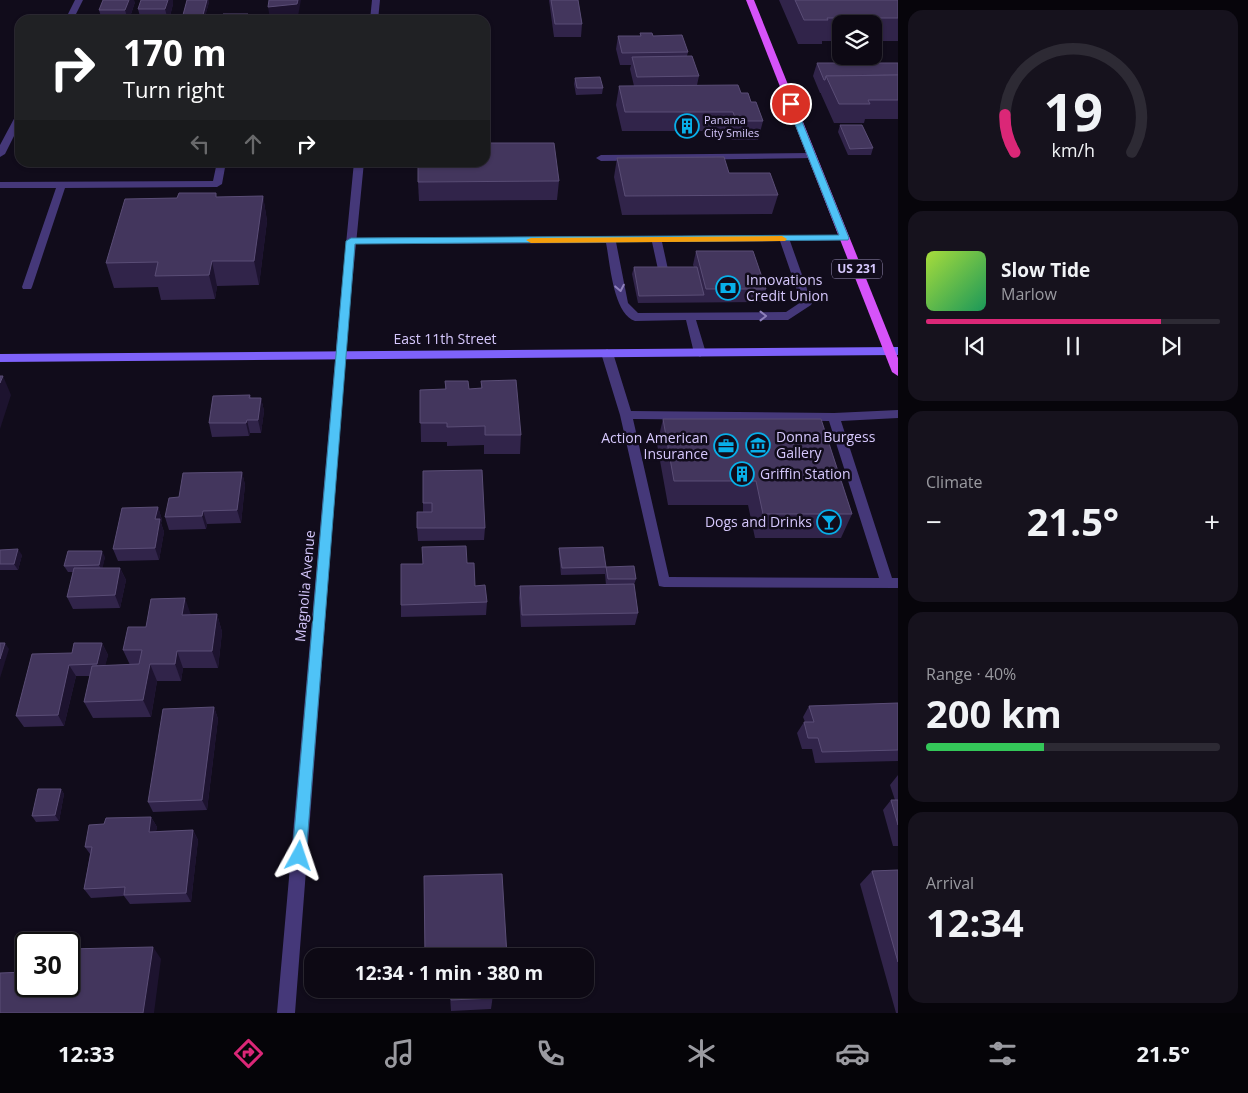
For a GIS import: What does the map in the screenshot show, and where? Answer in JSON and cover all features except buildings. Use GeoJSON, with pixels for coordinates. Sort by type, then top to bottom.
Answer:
{"type":"FeatureCollection","features":[{"type":"Feature","properties":{"kind":"main road","name":"US 231"},"geometry":{"type":"LineString","coordinates":[[750,0],[845,238],[894,351],[898,372]]}},
{"type":"Feature","properties":{"kind":"main road","name":"East 11th Street"},"geometry":{"type":"LineString","coordinates":[[0,358],[894,351]]}},
{"type":"Feature","properties":{"kind":"street"},"geometry":{"type":"LineString","coordinates":[[72,15],[79,0]]}},
{"type":"Feature","properties":{"kind":"street"},"geometry":{"type":"LineString","coordinates":[[374,15],[376,0]]}},
{"type":"Feature","properties":{"kind":"street"},"geometry":{"type":"LineString","coordinates":[[0,154],[15,125]]}},
{"type":"Feature","properties":{"kind":"street"},"geometry":{"type":"LineString","coordinates":[[601,158],[812,156]]}},
{"type":"Feature","properties":{"kind":"street"},"geometry":{"type":"LineString","coordinates":[[0,186],[216,184],[221,167]]}},
{"type":"Feature","properties":{"kind":"street","name":"Magnolia Avenue"},"geometry":{"type":"LineString","coordinates":[[286,1013],[340,355],[358,167]]}},
{"type":"Feature","properties":{"kind":"street"},"geometry":{"type":"LineString","coordinates":[[27,287],[61,186]]}},
{"type":"Feature","properties":{"kind":"street"},"geometry":{"type":"LineString","coordinates":[[351,241],[845,238]]}},
{"type":"Feature","properties":{"kind":"street"},"geometry":{"type":"LineString","coordinates":[[611,240],[623,304],[635,317],[788,316],[807,303],[784,239]]}},
{"type":"Feature","properties":{"kind":"street"},"geometry":{"type":"LineString","coordinates":[[657,240],[664,274]]}},
{"type":"Feature","properties":{"kind":"street"},"geometry":{"type":"LineString","coordinates":[[670,302],[672,316]]}},
{"type":"Feature","properties":{"kind":"street"},"geometry":{"type":"LineString","coordinates":[[690,316],[700,353]]}},
{"type":"Feature","properties":{"kind":"street"},"geometry":{"type":"LineString","coordinates":[[607,353],[626,414],[664,582],[892,583],[834,417]]}},
{"type":"Feature","properties":{"kind":"street"},"geometry":{"type":"LineString","coordinates":[[626,414],[834,417],[898,414]]}},
{"type":"Feature","properties":{"kind":"slow traffic"},"geometry":{"type":"LineString","coordinates":[[531,240],[782,239]]}},
{"type":"Feature","properties":{"kind":"place","name":"Panama City Smiles"},"geometry":{"type":"Point","coordinates":[687,126]}},
{"type":"Feature","properties":{"kind":"place","name":"Innovations Credit Union"},"geometry":{"type":"Point","coordinates":[728,288]}},
{"type":"Feature","properties":{"kind":"place","name":"Donna Burgess Gallery"},"geometry":{"type":"Point","coordinates":[758,445]}},
{"type":"Feature","properties":{"kind":"place","name":"Action American Insurance"},"geometry":{"type":"Point","coordinates":[726,446]}},
{"type":"Feature","properties":{"kind":"place","name":"Griffin Station"},"geometry":{"type":"Point","coordinates":[742,474]}},
{"type":"Feature","properties":{"kind":"place","name":"Dogs and Drinks"},"geometry":{"type":"Point","coordinates":[829,522]}},
{"type":"Feature","properties":{"kind":"route"},"geometry":{"type":"LineString","coordinates":[[299,856],[351,241],[845,238],[791,104]]}}]}
